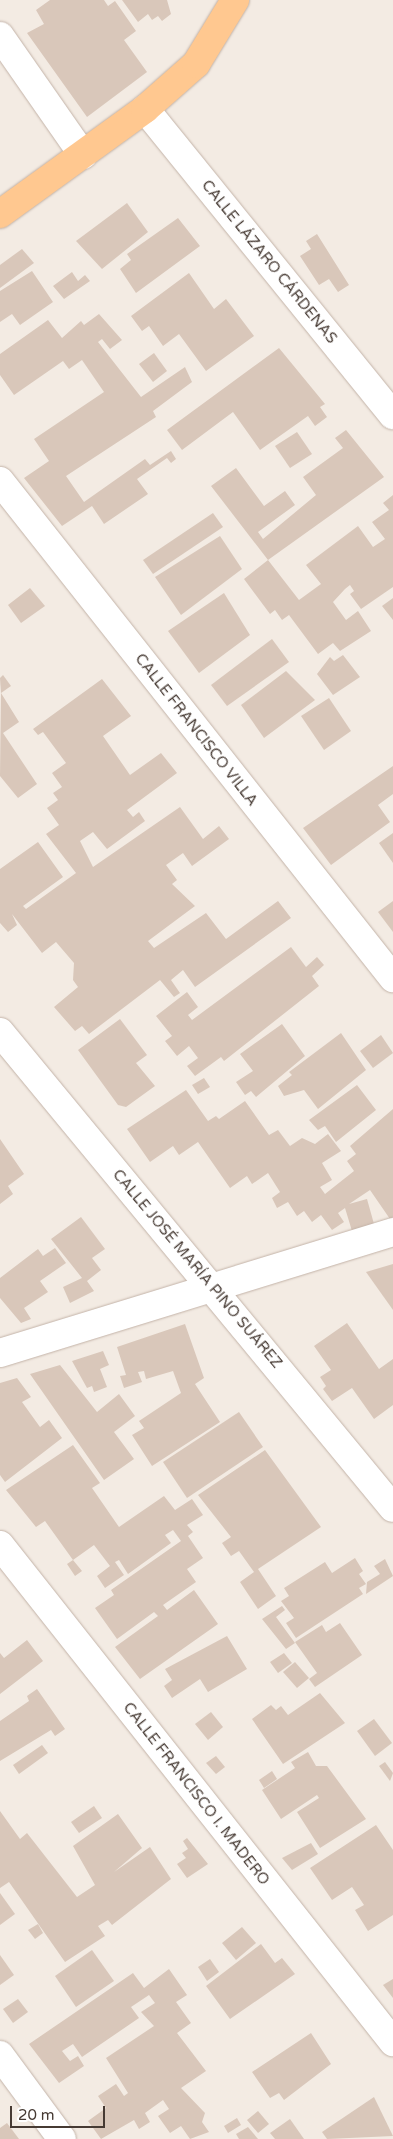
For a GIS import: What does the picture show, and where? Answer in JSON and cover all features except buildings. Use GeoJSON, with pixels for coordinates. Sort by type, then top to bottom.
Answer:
{"type":"FeatureCollection","features":[{"type":"Feature","properties":{"kind":"main road"},"geometry":{"type":"LineString","coordinates":[[0,214],[145,109],[196,64],[234,0]]}},
{"type":"Feature","properties":{"kind":"street"},"geometry":{"type":"LineString","coordinates":[[0,36],[83,154]]}},
{"type":"Feature","properties":{"kind":"street","name":"CALLE LÁZARO CÁRDENAS"},"geometry":{"type":"LineString","coordinates":[[145,109],[393,415]]}},
{"type":"Feature","properties":{"kind":"street","name":"CALLE FRANCISCO VILLA"},"geometry":{"type":"LineString","coordinates":[[0,481],[393,978]]}},
{"type":"Feature","properties":{"kind":"street","name":"CALLE JOSÉ MARÍA PINO SUÁREZ"},"geometry":{"type":"LineString","coordinates":[[0,1032],[213,1287],[393,1508]]}},
{"type":"Feature","properties":{"kind":"street"},"geometry":{"type":"LineString","coordinates":[[0,1353],[393,1232]]}},
{"type":"Feature","properties":{"kind":"street","name":"CALLE FRANCISCO I. MADERO"},"geometry":{"type":"LineString","coordinates":[[0,1545],[393,2042]]}},
{"type":"Feature","properties":{"kind":"street"},"geometry":{"type":"LineString","coordinates":[[0,2055],[62,2139]]}}]}
